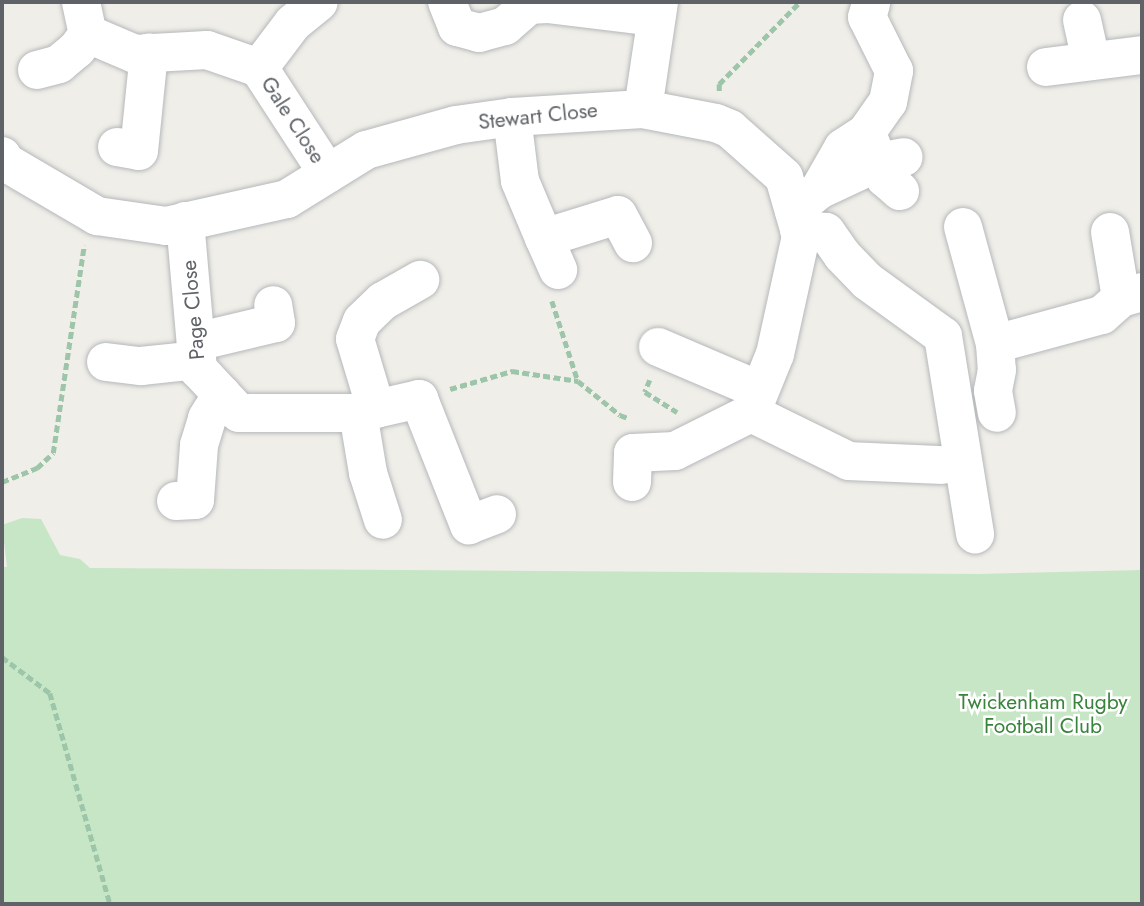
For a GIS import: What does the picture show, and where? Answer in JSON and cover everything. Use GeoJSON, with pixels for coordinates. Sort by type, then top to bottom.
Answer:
{"type":"FeatureCollection","features":[{"type":"Feature","properties":{"kind":"street"},"geometry":{"type":"LineString","coordinates":[[259,68],[293,23],[319,2]]}},
{"type":"Feature","properties":{"kind":"street"},"geometry":{"type":"LineString","coordinates":[[447,2],[457,27],[479,33],[505,26],[528,5],[547,3],[657,9],[643,109]]}},
{"type":"Feature","properties":{"kind":"street"},"geometry":{"type":"LineString","coordinates":[[871,4],[867,17],[894,71],[888,102],[887,161],[843,148],[804,210],[867,281],[943,336],[975,534]]}},
{"type":"Feature","properties":{"kind":"street"},"geometry":{"type":"LineString","coordinates":[[37,70],[59,64],[76,50],[84,18]]}},
{"type":"Feature","properties":{"kind":"street","name":"Gale Close"},"geometry":{"type":"LineString","coordinates":[[84,18],[135,54],[207,50],[259,68],[328,174]]}},
{"type":"Feature","properties":{"kind":"street"},"geometry":{"type":"LineString","coordinates":[[1082,20],[1091,61]]}},
{"type":"Feature","properties":{"kind":"street"},"geometry":{"type":"LineString","coordinates":[[117,148],[139,151],[149,53]]}},
{"type":"Feature","properties":{"kind":"street"},"geometry":{"type":"LineString","coordinates":[[1046,67],[1142,55]]}},
{"type":"Feature","properties":{"kind":"street","name":"Stewart Close"},"geometry":{"type":"LineString","coordinates":[[3,161],[97,216],[166,226],[287,200],[366,150],[456,125],[512,117],[643,109],[716,123],[730,129],[784,177],[804,210],[802,236],[775,355],[755,402]]}},
{"type":"Feature","properties":{"kind":"street"},"geometry":{"type":"LineString","coordinates":[[512,117],[520,181],[551,254],[618,215],[633,243]]}},
{"type":"Feature","properties":{"kind":"street","name":"Page Close"},"geometry":{"type":"LineString","coordinates":[[185,221],[198,369],[239,413],[367,411],[419,399]]}},
{"type":"Feature","properties":{"kind":"street"},"geometry":{"type":"LineString","coordinates":[[963,227],[995,344],[997,370],[993,391],[997,412]]}},
{"type":"Feature","properties":{"kind":"street"},"geometry":{"type":"LineString","coordinates":[[995,344],[1102,315],[1132,295],[1110,232]]}},
{"type":"Feature","properties":{"kind":"street"},"geometry":{"type":"LineString","coordinates":[[383,520],[368,473],[367,411],[355,339],[362,321],[383,301],[420,280]]}},
{"type":"Feature","properties":{"kind":"street"},"geometry":{"type":"LineString","coordinates":[[106,362],[141,366],[197,351],[276,323],[273,305]]}},
{"type":"Feature","properties":{"kind":"street"},"geometry":{"type":"LineString","coordinates":[[657,347],[755,402],[806,443],[849,461],[918,458]]}},
{"type":"Feature","properties":{"kind":"street"},"geometry":{"type":"LineString","coordinates":[[176,501],[195,500],[199,445],[206,418],[222,394]]}},
{"type":"Feature","properties":{"kind":"street"},"geometry":{"type":"LineString","coordinates":[[419,399],[469,525],[497,514]]}},
{"type":"Feature","properties":{"kind":"street"},"geometry":{"type":"LineString","coordinates":[[632,447],[675,451],[697,440],[755,402]]}},
{"type":"Feature","properties":{"kind":"path"},"geometry":{"type":"LineString","coordinates":[[716,123],[719,84],[800,2]]}},
{"type":"Feature","properties":{"kind":"path"},"geometry":{"type":"LineString","coordinates":[[2,481],[37,468],[52,453],[85,243],[97,216]]}},
{"type":"Feature","properties":{"kind":"path"},"geometry":{"type":"LineString","coordinates":[[551,254],[550,294],[578,381]]}},
{"type":"Feature","properties":{"kind":"path"},"geometry":{"type":"LineString","coordinates":[[419,399],[512,371],[578,381],[620,415],[632,447]]}},
{"type":"Feature","properties":{"kind":"path"},"geometry":{"type":"LineString","coordinates":[[2,657],[50,693],[110,904]]}},
{"type":"Feature","properties":{"kind":"green space","name":"Twickenham Rugby Football Club"},"geometry":{"type":"Polygon","coordinates":[[[22,518],[41,519],[60,555],[80,559],[90,568],[978,574],[1142,570],[1142,904],[2,904],[2,567],[7,567],[2,525],[22,518]]]}}]}
